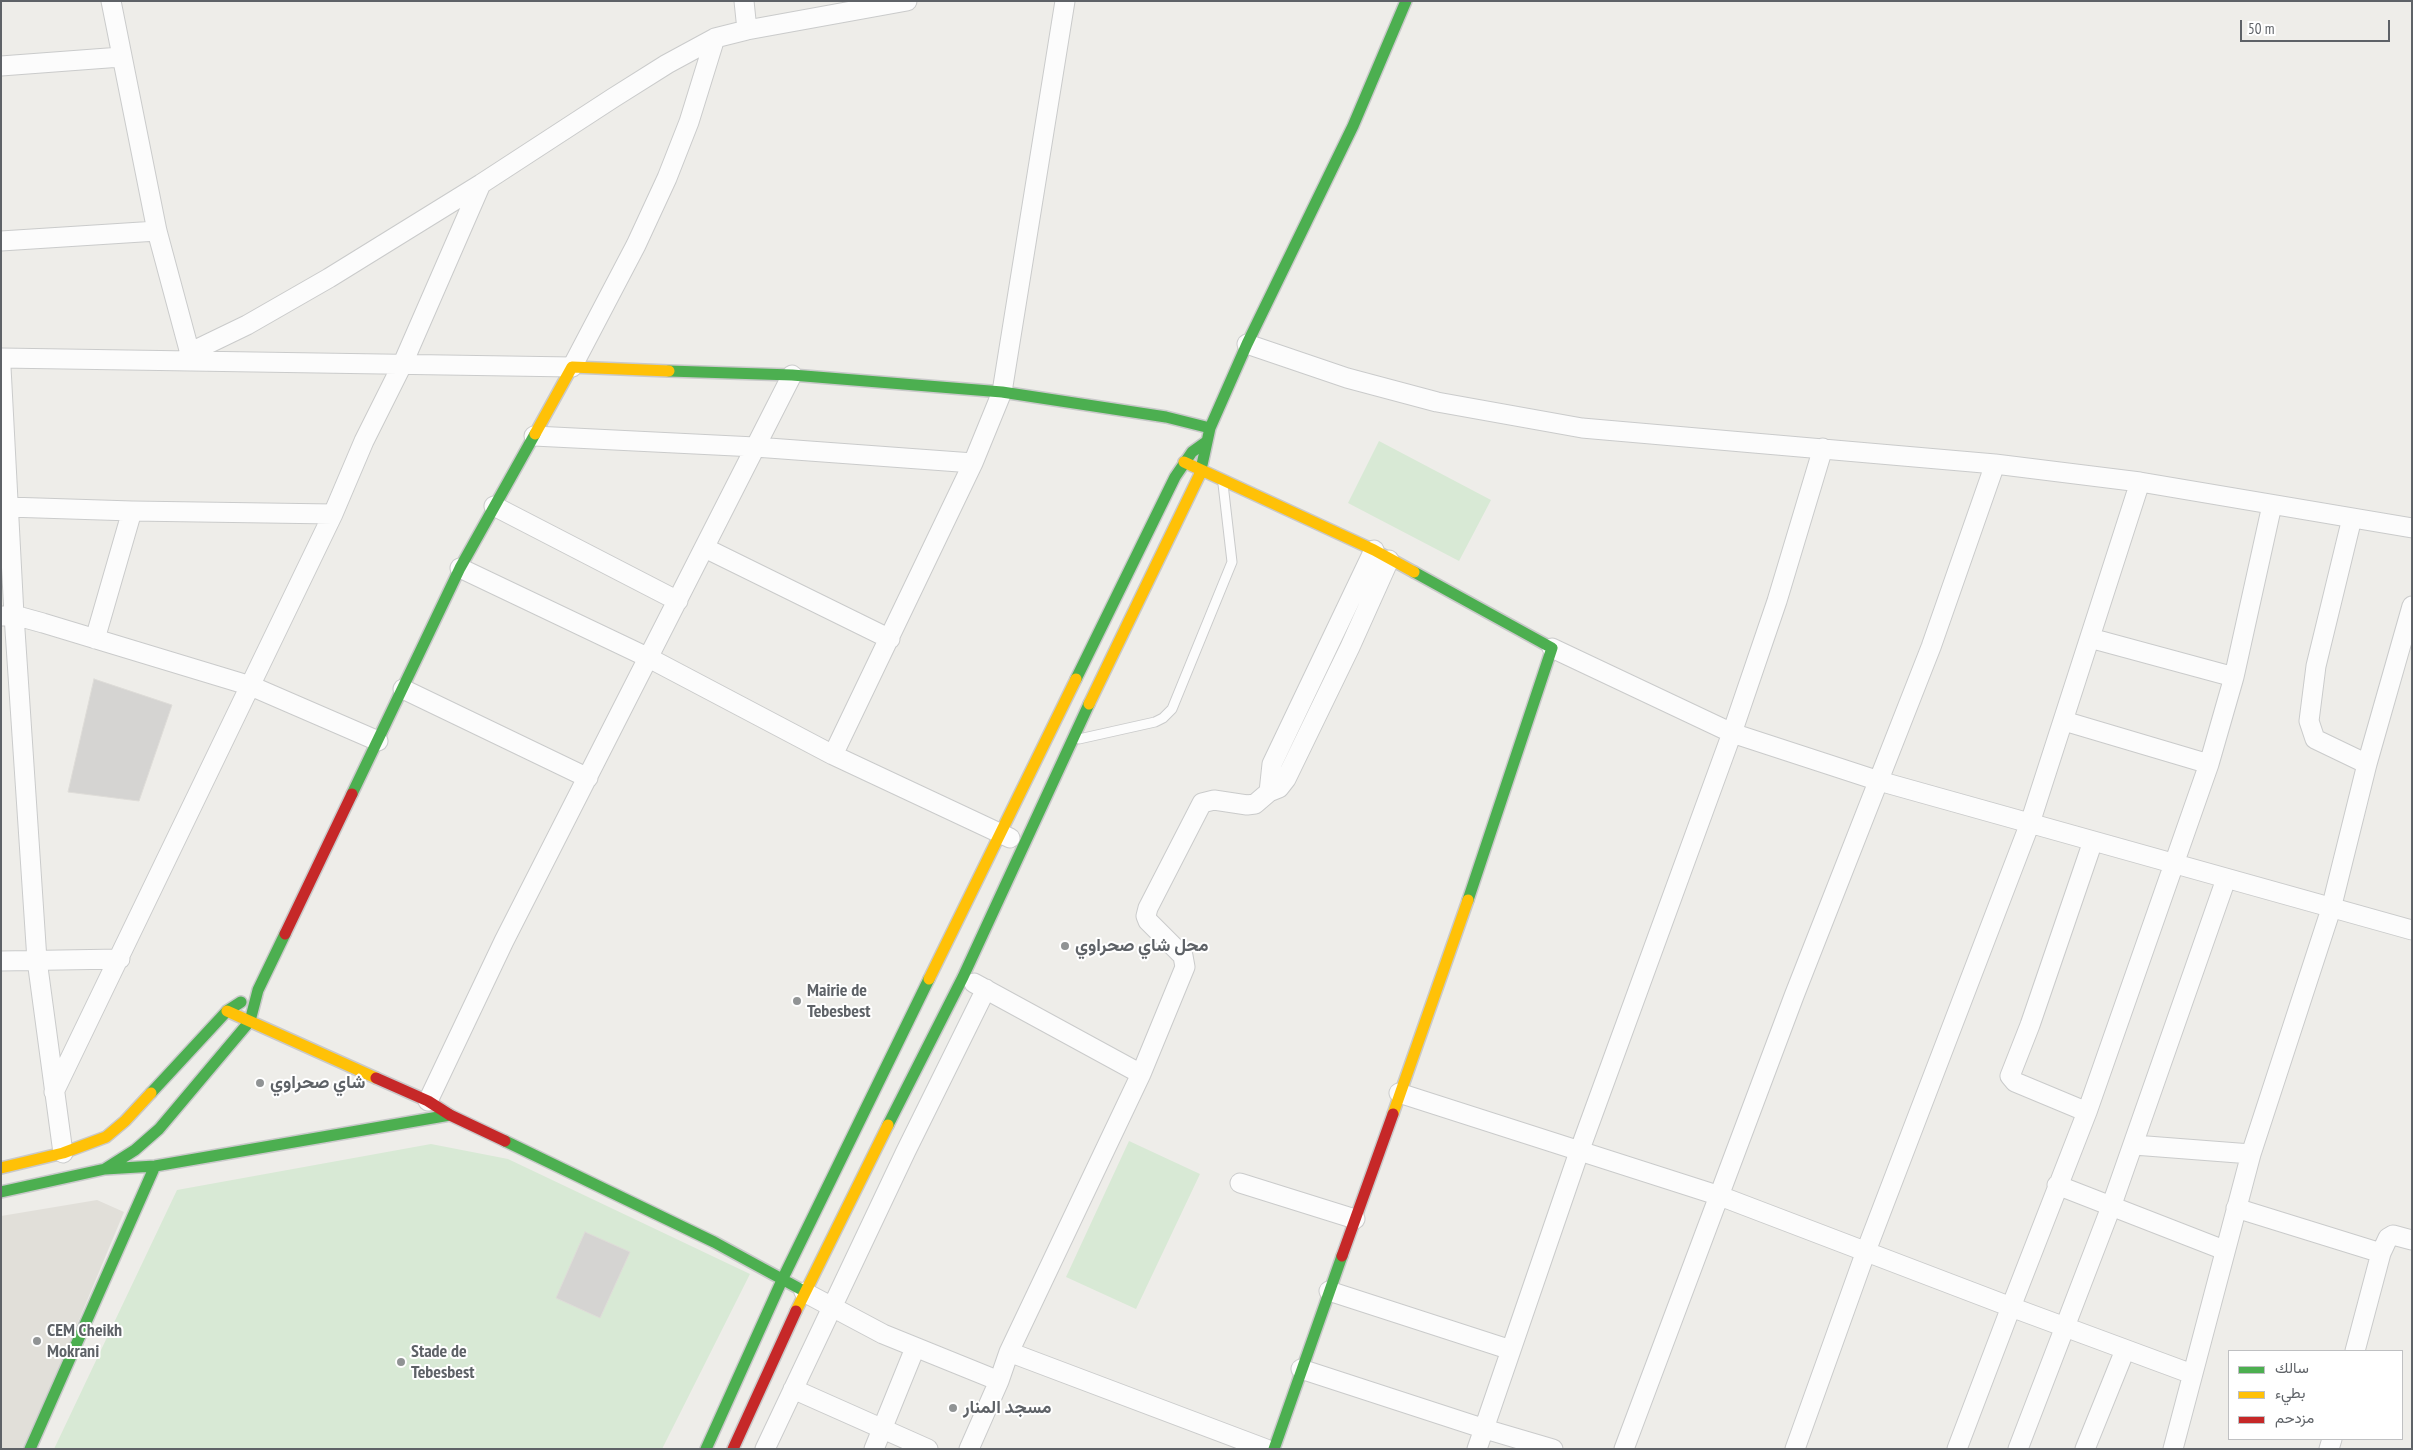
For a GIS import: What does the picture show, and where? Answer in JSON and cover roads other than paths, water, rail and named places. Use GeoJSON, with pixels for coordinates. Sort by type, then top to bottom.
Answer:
{"type":"FeatureCollection","features":[{"type":"Feature","properties":{"kind":"street"},"geometry":{"type":"LineString","coordinates":[[110,1],[157,231],[190,357]]}},
{"type":"Feature","properties":{"kind":"street"},"geometry":{"type":"LineString","coordinates":[[744,1],[747,30]]}},
{"type":"Feature","properties":{"kind":"street"},"geometry":{"type":"LineString","coordinates":[[190,357],[329,278],[481,184],[612,98],[667,64],[716,38],[747,30],[907,1]]}},
{"type":"Feature","properties":{"kind":"street"},"geometry":{"type":"LineString","coordinates":[[833,755],[973,463],[1002,392],[1065,1]]}},
{"type":"Feature","properties":{"kind":"street"},"geometry":{"type":"LineString","coordinates":[[706,1449],[783,1278],[854,1164],[963,977],[1071,740],[1202,470],[1210,428],[1247,344],[1353,126],[1406,1]]}},
{"type":"Feature","properties":{"kind":"street"},"geometry":{"type":"LineString","coordinates":[[105,1169],[135,1150],[159,1129],[188,1097],[250,1021],[258,990],[460,568],[572,367],[636,244],[667,178],[689,122],[716,38]]}},
{"type":"Feature","properties":{"kind":"street"},"geometry":{"type":"LineString","coordinates":[[1,66],[121,57]]}},
{"type":"Feature","properties":{"kind":"street"},"geometry":{"type":"LineString","coordinates":[[54,1092],[120,959],[333,514],[364,442],[403,363],[481,184]]}},
{"type":"Feature","properties":{"kind":"street"},"geometry":{"type":"LineString","coordinates":[[1,241],[157,231]]}},
{"type":"Feature","properties":{"kind":"street"},"geometry":{"type":"LineString","coordinates":[[1247,344],[1346,378],[1436,402],[1582,428],[1996,464],[2140,482],[2412,528]]}},
{"type":"Feature","properties":{"kind":"street"},"geometry":{"type":"LineString","coordinates":[[1,358],[190,357],[792,374],[1002,392],[1166,417],[1210,428]]}},
{"type":"Feature","properties":{"kind":"street"},"geometry":{"type":"LineString","coordinates":[[1,367],[8,507],[8,615],[37,960],[63,1153]]}},
{"type":"Feature","properties":{"kind":"street"},"geometry":{"type":"LineString","coordinates":[[428,1100],[504,941],[792,374]]}},
{"type":"Feature","properties":{"kind":"street"},"geometry":{"type":"LineString","coordinates":[[534,436],[756,447],[973,463]]}},
{"type":"Feature","properties":{"kind":"street"},"geometry":{"type":"LineString","coordinates":[[733,1449],[804,1292],[854,1164],[938,963],[1184,462],[1192,452],[1206,442]]}},
{"type":"Feature","properties":{"kind":"street"},"geometry":{"type":"LineString","coordinates":[[1478,1449],[1578,1152],[1732,733],[1777,601],[1823,448]]}},
{"type":"Feature","properties":{"kind":"street"},"geometry":{"type":"LineString","coordinates":[[1184,462],[1381,555],[1552,648],[1732,733],[1878,781],[2331,909],[2412,930]]}},
{"type":"Feature","properties":{"kind":"street"},"geometry":{"type":"LineString","coordinates":[[1624,1449],[1794,996],[1931,647],[1996,464]]}},
{"type":"Feature","properties":{"kind":"street"},"geometry":{"type":"LineString","coordinates":[[1795,1449],[1866,1251],[2030,823],[2140,482]]}},
{"type":"Feature","properties":{"kind":"street"},"geometry":{"type":"LineString","coordinates":[[1957,1449],[2087,1112],[2175,865],[2234,677],[2272,505]]}},
{"type":"Feature","properties":{"kind":"street"},"geometry":{"type":"LineString","coordinates":[[494,506],[678,601]]}},
{"type":"Feature","properties":{"kind":"street"},"geometry":{"type":"LineString","coordinates":[[8,507],[333,514]]}},
{"type":"Feature","properties":{"kind":"street"},"geometry":{"type":"LineString","coordinates":[[95,638],[132,511]]}},
{"type":"Feature","properties":{"kind":"street"},"geometry":{"type":"LineString","coordinates":[[2352,518],[2316,666],[2309,721],[2315,739],[2326,747],[2367,764]]}},
{"type":"Feature","properties":{"kind":"street"},"geometry":{"type":"LineString","coordinates":[[705,548],[890,639]]}},
{"type":"Feature","properties":{"kind":"street"},"geometry":{"type":"LineString","coordinates":[[969,1449],[999,1381],[1009,1352],[1141,1074],[1185,967],[1183,956],[1148,921],[1146,916],[1148,908],[1202,803],[1214,800],[1255,804],[1269,792],[1269,775],[1272,764],[1381,555]]}},
{"type":"Feature","properties":{"kind":"street"},"geometry":{"type":"LineString","coordinates":[[460,568],[649,658],[833,755],[1025,844]]}},
{"type":"Feature","properties":{"kind":"street"},"geometry":{"type":"LineString","coordinates":[[2173,1449],[2224,1250],[2251,1154],[2331,909],[2367,764],[2412,606]]}},
{"type":"Feature","properties":{"kind":"street"},"geometry":{"type":"LineString","coordinates":[[8,615],[95,638],[251,686],[378,741]]}},
{"type":"Feature","properties":{"kind":"street"},"geometry":{"type":"LineString","coordinates":[[2090,638],[2234,677]]}},
{"type":"Feature","properties":{"kind":"street"},"geometry":{"type":"LineString","coordinates":[[1274,1449],[1459,926],[1552,648]]}},
{"type":"Feature","properties":{"kind":"street"},"geometry":{"type":"LineString","coordinates":[[403,689],[588,778]]}},
{"type":"Feature","properties":{"kind":"street"},"geometry":{"type":"LineString","coordinates":[[2064,721],[2208,764]]}},
{"type":"Feature","properties":{"kind":"street"},"geometry":{"type":"LineString","coordinates":[[2087,1112],[2015,1082],[2010,1076],[2030,1025],[2093,841]]}},
{"type":"Feature","properties":{"kind":"street"},"geometry":{"type":"LineString","coordinates":[[2018,1449],[2134,1145],[2226,879]]}},
{"type":"Feature","properties":{"kind":"street"},"geometry":{"type":"LineString","coordinates":[[1,961],[120,959]]}},
{"type":"Feature","properties":{"kind":"street"},"geometry":{"type":"LineString","coordinates":[[938,963],[1141,1074]]}},
{"type":"Feature","properties":{"kind":"street"},"geometry":{"type":"LineString","coordinates":[[765,1449],[831,1308],[986,989]]}},
{"type":"Feature","properties":{"kind":"street"},"geometry":{"type":"LineString","coordinates":[[1,1168],[63,1153],[94,1143],[125,1121],[227,1011],[258,990]]}},
{"type":"Feature","properties":{"kind":"street"},"geometry":{"type":"LineString","coordinates":[[227,1011],[428,1100],[450,1115],[631,1201],[783,1278],[831,1308],[915,1348],[999,1381]]}},
{"type":"Feature","properties":{"kind":"street"},"geometry":{"type":"LineString","coordinates":[[1399,1093],[1720,1196],[2192,1374]]}},
{"type":"Feature","properties":{"kind":"street"},"geometry":{"type":"LineString","coordinates":[[1,1192],[105,1169],[155,1166],[450,1115]]}},
{"type":"Feature","properties":{"kind":"street"},"geometry":{"type":"LineString","coordinates":[[2134,1145],[2251,1154]]}},
{"type":"Feature","properties":{"kind":"street"},"geometry":{"type":"LineString","coordinates":[[30,1449],[155,1166]]}},
{"type":"Feature","properties":{"kind":"street"},"geometry":{"type":"LineString","coordinates":[[1240,1182],[1355,1219]]}},
{"type":"Feature","properties":{"kind":"street"},"geometry":{"type":"LineString","coordinates":[[2057,1186],[2224,1250]]}},
{"type":"Feature","properties":{"kind":"street"},"geometry":{"type":"LineString","coordinates":[[2236,1208],[2381,1253]]}},
{"type":"Feature","properties":{"kind":"street"},"geometry":{"type":"LineString","coordinates":[[2355,1350],[2381,1253],[2390,1236],[2412,1240]]}},
{"type":"Feature","properties":{"kind":"street"},"geometry":{"type":"LineString","coordinates":[[1329,1292],[1512,1350]]}},
{"type":"Feature","properties":{"kind":"street"},"geometry":{"type":"LineString","coordinates":[[874,1449],[915,1348]]}},
{"type":"Feature","properties":{"kind":"street"},"geometry":{"type":"LineString","coordinates":[[2085,1449],[2125,1350]]}},
{"type":"Feature","properties":{"kind":"street"},"geometry":{"type":"LineString","coordinates":[[1009,1352],[1266,1449]]}},
{"type":"Feature","properties":{"kind":"street"},"geometry":{"type":"LineString","coordinates":[[1301,1369],[1484,1429],[1553,1449]]}},
{"type":"Feature","properties":{"kind":"street"},"geometry":{"type":"LineString","coordinates":[[793,1389],[928,1449]]}},
{"type":"Feature","properties":{"kind":"lane"},"geometry":{"type":"LineString","coordinates":[[1071,740],[1155,722],[1163,718],[1172,709],[1232,562],[1223,480]]}},
{"type":"Feature","properties":{"kind":"place","name":"محل شاي صحراوي"},"geometry":{"type":"Point","coordinates":[1065,946]}},
{"type":"Feature","properties":{"kind":"place","name":"Mairie de Tebesbest"},"geometry":{"type":"Point","coordinates":[797,1001]}},
{"type":"Feature","properties":{"kind":"place","name":"شاي صحراوي"},"geometry":{"type":"Point","coordinates":[260,1083]}},
{"type":"Feature","properties":{"kind":"place","name":"CEM Cheikh Mokrani"},"geometry":{"type":"Point","coordinates":[37,1341]}},
{"type":"Feature","properties":{"kind":"place","name":"Stade de Tebesbest"},"geometry":{"type":"Point","coordinates":[401,1362]}},
{"type":"Feature","properties":{"kind":"place","name":"مسجد المنار"},"geometry":{"type":"Point","coordinates":[953,1408]}}]}
